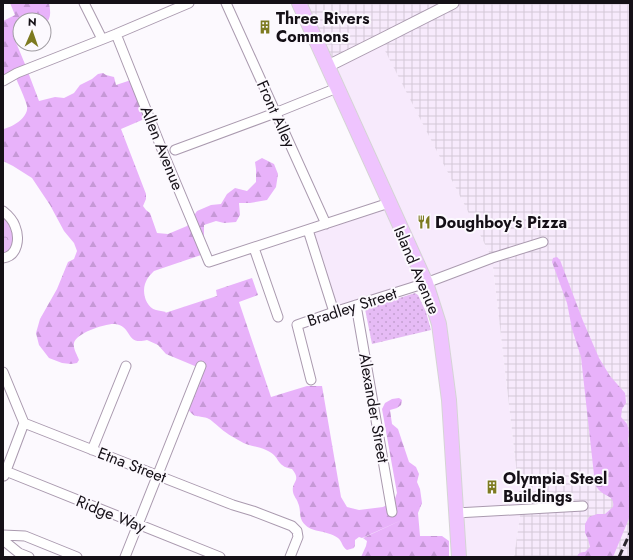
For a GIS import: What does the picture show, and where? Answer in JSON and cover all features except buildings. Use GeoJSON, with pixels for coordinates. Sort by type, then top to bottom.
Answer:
{"type":"FeatureCollection","features":[{"type":"Feature","properties":{"kind":"main road","name":"Island Avenue"},"geometry":{"type":"LineString","coordinates":[[299,3],[426,283],[438,320],[441,331],[449,400],[458,557]]}},
{"type":"Feature","properties":{"kind":"street"},"geometry":{"type":"LineString","coordinates":[[84,3],[102,39]]}},
{"type":"Feature","properties":{"kind":"street"},"geometry":{"type":"LineString","coordinates":[[3,81],[17,73],[189,3]]}},
{"type":"Feature","properties":{"kind":"street","name":"Front Alley"},"geometry":{"type":"LineString","coordinates":[[226,3],[326,224]]}},
{"type":"Feature","properties":{"kind":"street"},"geometry":{"type":"LineString","coordinates":[[328,66],[453,3]]}},
{"type":"Feature","properties":{"kind":"street","name":"Allen Avenue"},"geometry":{"type":"LineString","coordinates":[[116,34],[209,262],[254,248]]}},
{"type":"Feature","properties":{"kind":"street"},"geometry":{"type":"LineString","coordinates":[[175,150],[276,113],[337,88]]}},
{"type":"Feature","properties":{"kind":"street"},"geometry":{"type":"LineString","coordinates":[[278,317],[254,248],[389,203]]}},
{"type":"Feature","properties":{"kind":"street"},"geometry":{"type":"LineString","coordinates":[[3,211],[15,226],[18,236],[17,246],[12,255],[3,258]]}},
{"type":"Feature","properties":{"kind":"street"},"geometry":{"type":"LineString","coordinates":[[308,230],[334,312]]}},
{"type":"Feature","properties":{"kind":"street","name":"Bradley Street"},"geometry":{"type":"LineString","coordinates":[[311,380],[297,325],[426,283],[492,258],[543,242]]}},
{"type":"Feature","properties":{"kind":"street","name":"Alexander Street"},"geometry":{"type":"LineString","coordinates":[[356,305],[392,512]]}},
{"type":"Feature","properties":{"kind":"street"},"geometry":{"type":"LineString","coordinates":[[92,450],[126,366]]}},
{"type":"Feature","properties":{"kind":"street"},"geometry":{"type":"LineString","coordinates":[[125,557],[201,366]]}},
{"type":"Feature","properties":{"kind":"street"},"geometry":{"type":"LineString","coordinates":[[3,372],[24,423],[4,473]]}},
{"type":"Feature","properties":{"kind":"street","name":"Etna Street"},"geometry":{"type":"LineString","coordinates":[[24,423],[226,502],[292,526],[297,531],[298,538],[290,557]]}},
{"type":"Feature","properties":{"kind":"street","name":"Ridge Way"},"geometry":{"type":"LineString","coordinates":[[4,473],[220,557]]}},
{"type":"Feature","properties":{"kind":"street"},"geometry":{"type":"LineString","coordinates":[[456,513],[583,506]]}},
{"type":"Feature","properties":{"kind":"street"},"geometry":{"type":"LineString","coordinates":[[3,535],[25,536],[77,557]]}},
{"type":"Feature","properties":{"kind":"street"},"geometry":{"type":"LineString","coordinates":[[3,540],[19,553],[29,557]]}},
{"type":"Feature","properties":{"kind":"shaded area"},"geometry":{"type":"Polygon","coordinates":[[[299,3],[630,3],[630,557],[514,557],[521,509],[492,258],[380,41],[328,66],[299,3]]]}},
{"type":"Feature","properties":{"kind":"shaded area"},"geometry":{"type":"Polygon","coordinates":[[[380,40],[492,258],[521,509],[514,557],[459,557],[449,400],[426,283],[334,312],[308,230],[389,203],[328,66],[380,40]]]}},
{"type":"Feature","properties":{"kind":"green space"},"geometry":{"type":"Polygon","coordinates":[[[10,3],[49,3],[50,12],[14,12],[10,3]]]}},
{"type":"Feature","properties":{"kind":"green space"},"geometry":{"type":"Polygon","coordinates":[[[12,16],[12,52],[20,52],[27,69],[3,83],[3,21],[12,16]]]}},
{"type":"Feature","properties":{"kind":"green space"},"geometry":{"type":"Polygon","coordinates":[[[28,72],[39,101],[55,97],[64,98],[74,93],[80,85],[98,74],[103,73],[114,77],[116,85],[134,79],[149,117],[121,129],[146,194],[146,199],[143,206],[150,213],[157,233],[168,234],[187,226],[197,211],[211,205],[221,204],[227,194],[235,188],[247,191],[256,182],[255,162],[262,158],[274,164],[278,174],[276,187],[267,200],[239,203],[240,215],[236,222],[224,223],[216,221],[204,225],[204,254],[154,271],[148,278],[144,288],[147,303],[153,308],[166,312],[165,313],[217,296],[216,290],[252,278],[258,295],[239,302],[271,397],[307,386],[322,386],[341,497],[347,507],[359,510],[383,507],[394,501],[397,493],[382,409],[385,403],[392,399],[399,398],[402,400],[401,405],[390,410],[392,424],[398,429],[409,462],[416,467],[419,474],[417,482],[420,489],[422,503],[418,513],[420,536],[442,536],[449,541],[449,557],[361,557],[367,541],[363,538],[404,519],[362,538],[359,537],[355,540],[354,548],[347,550],[338,538],[333,535],[309,528],[301,519],[299,505],[293,492],[293,485],[296,476],[292,469],[283,466],[271,452],[243,443],[226,433],[207,418],[194,415],[190,412],[188,409],[202,369],[166,354],[158,345],[147,340],[135,340],[121,326],[115,324],[105,325],[85,332],[76,339],[74,345],[79,360],[77,363],[62,363],[49,358],[39,345],[36,333],[40,319],[57,289],[68,262],[74,259],[77,251],[74,243],[64,231],[50,205],[32,178],[3,161],[3,129],[20,121],[26,114],[27,110],[26,103],[16,78],[28,72]]]}},
{"type":"Feature","properties":{"kind":"green space"},"geometry":{"type":"Polygon","coordinates":[[[3,211],[10,218],[17,246],[3,258],[3,211]]]}},
{"type":"Feature","properties":{"kind":"green space"},"geometry":{"type":"Polygon","coordinates":[[[557,257],[560,260],[599,358],[610,376],[625,393],[626,403],[622,409],[621,417],[627,424],[629,432],[630,516],[613,557],[577,557],[590,547],[585,533],[585,524],[589,517],[597,514],[605,514],[613,507],[613,503],[611,498],[601,492],[595,484],[581,357],[572,329],[567,303],[552,262],[553,258],[557,257]]]}},
{"type":"Feature","properties":{"kind":"green space"},"geometry":{"type":"Polygon","coordinates":[[[415,293],[418,295],[426,312],[431,330],[372,344],[365,309],[415,293]]]}},
{"type":"Feature","properties":{"kind":"railway"},"geometry":{"type":"LineString","coordinates":[[619,557],[630,533]]}},
{"type":"Feature","properties":{"kind":"place","name":"Three Rivers Commons"},"geometry":{"type":"Point","coordinates":[265,27]}},
{"type":"Feature","properties":{"kind":"place","name":"Doughboy's Pizza"},"geometry":{"type":"Point","coordinates":[424,222]}},
{"type":"Feature","properties":{"kind":"place","name":"Olympia Steel Buildings"},"geometry":{"type":"Point","coordinates":[492,487]}}]}
